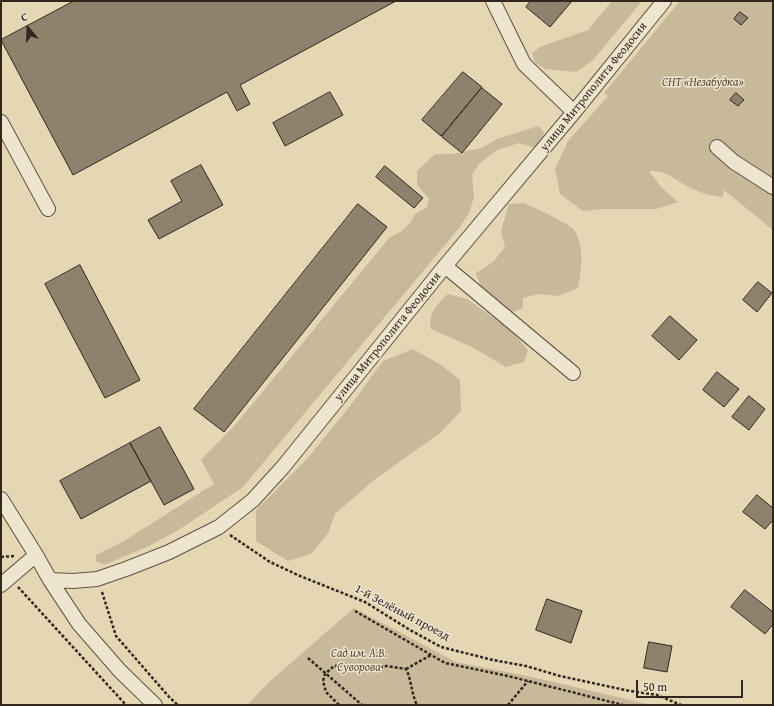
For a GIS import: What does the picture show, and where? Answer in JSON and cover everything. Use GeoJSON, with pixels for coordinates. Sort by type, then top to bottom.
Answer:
{"type":"FeatureCollection","features":[{"type":"Feature","properties":{"kind":"street"},"geometry":{"type":"LineString","coordinates":[[493,1],[524,64],[574,112]]}},
{"type":"Feature","properties":{"kind":"street","name":"улица Митрополита Феодосия"},"geometry":{"type":"LineString","coordinates":[[50,580],[73,581],[97,578],[126,569],[169,552],[219,527],[253,500],[283,467],[445,266],[574,112],[664,1]]}},
{"type":"Feature","properties":{"kind":"street"},"geometry":{"type":"LineString","coordinates":[[1,122],[48,209]]}},
{"type":"Feature","properties":{"kind":"street"},"geometry":{"type":"LineString","coordinates":[[717,147],[734,162],[773,187]]}},
{"type":"Feature","properties":{"kind":"street"},"geometry":{"type":"LineString","coordinates":[[445,266],[573,373]]}},
{"type":"Feature","properties":{"kind":"street"},"geometry":{"type":"LineString","coordinates":[[1,499],[36,554],[50,580],[79,624],[120,671],[155,705]]}},
{"type":"Feature","properties":{"kind":"street"},"geometry":{"type":"LineString","coordinates":[[5,581],[36,554]]}},
{"type":"Feature","properties":{"kind":"path","name":"1-й Зелёный проезд"},"geometry":{"type":"LineString","coordinates":[[219,527],[270,562],[300,576],[365,602],[441,647],[493,660],[526,666],[560,676],[624,690],[657,695],[681,705]]}},
{"type":"Feature","properties":{"kind":"path"},"geometry":{"type":"LineString","coordinates":[[97,578],[116,636],[170,698],[178,705]]}},
{"type":"Feature","properties":{"kind":"path"},"geometry":{"type":"LineString","coordinates":[[5,581],[126,705]]}},
{"type":"Feature","properties":{"kind":"path"},"geometry":{"type":"LineString","coordinates":[[354,611],[445,663],[528,681],[623,705]]}},
{"type":"Feature","properties":{"kind":"path"},"geometry":{"type":"LineString","coordinates":[[339,705],[326,692],[323,681],[325,674],[334,666],[387,666],[406,669],[431,655]]}},
{"type":"Feature","properties":{"kind":"path"},"geometry":{"type":"LineString","coordinates":[[308,658],[362,705]]}},
{"type":"Feature","properties":{"kind":"path"},"geometry":{"type":"LineString","coordinates":[[406,669],[410,677],[413,697],[417,705]]}},
{"type":"Feature","properties":{"kind":"path"},"geometry":{"type":"LineString","coordinates":[[508,705],[528,681]]}},
{"type":"Feature","properties":{"kind":"green space"},"geometry":{"type":"Polygon","coordinates":[[[612,1],[642,1],[593,60],[576,72],[545,69],[535,62],[532,53],[540,47],[588,30],[612,1]]]}},
{"type":"Feature","properties":{"kind":"green space","name":"СНТ «Незабудка»"},"geometry":{"type":"Polygon","coordinates":[[[680,1],[773,1],[773,230],[724,190],[723,197],[709,195],[691,188],[665,174],[655,171],[649,171],[661,187],[678,202],[656,209],[601,209],[583,211],[560,194],[555,169],[568,141],[608,96],[604,93],[680,1]]]}},
{"type":"Feature","properties":{"kind":"green space"},"geometry":{"type":"Polygon","coordinates":[[[538,126],[544,132],[543,140],[536,148],[519,143],[497,150],[478,165],[472,175],[474,197],[469,213],[460,227],[243,487],[180,529],[149,546],[104,565],[96,561],[96,555],[124,541],[214,484],[201,460],[236,424],[389,238],[402,231],[410,223],[415,214],[427,207],[429,199],[417,185],[417,171],[435,154],[453,154],[482,148],[497,139],[538,126]]]}},
{"type":"Feature","properties":{"kind":"green space"},"geometry":{"type":"Polygon","coordinates":[[[524,203],[559,220],[574,230],[580,243],[581,266],[578,288],[558,296],[538,294],[523,298],[523,308],[514,312],[495,303],[482,290],[476,273],[493,262],[505,247],[501,231],[509,204],[524,203]]]}},
{"type":"Feature","properties":{"kind":"green space"},"geometry":{"type":"Polygon","coordinates":[[[448,294],[467,299],[511,330],[528,350],[524,362],[506,367],[474,348],[431,329],[430,323],[432,313],[437,305],[448,294]]]}},
{"type":"Feature","properties":{"kind":"green space"},"geometry":{"type":"Polygon","coordinates":[[[413,349],[441,365],[460,380],[461,411],[440,433],[374,480],[335,514],[328,533],[311,554],[288,561],[256,541],[256,510],[307,459],[350,406],[383,361],[413,349]]]}},
{"type":"Feature","properties":{"kind":"green space","name":"Сад им. А.В. Суворова"},"geometry":{"type":"Polygon","coordinates":[[[354,608],[456,662],[532,677],[652,705],[247,705],[269,682],[354,608]]]}},
{"type":"Feature","properties":{"kind":"building"},"geometry":{"type":"Polygon","coordinates":[[[74,1],[396,1],[240,85],[250,104],[237,111],[227,92],[73,175],[1,40],[74,1]]]}},
{"type":"Feature","properties":{"kind":"building"},"geometry":{"type":"Polygon","coordinates":[[[531,1],[572,1],[550,27],[526,7],[531,1]]]}},
{"type":"Feature","properties":{"kind":"building"},"geometry":{"type":"Polygon","coordinates":[[[740,12],[748,18],[741,25],[734,19],[740,12]]]}},
{"type":"Feature","properties":{"kind":"building"},"geometry":{"type":"Polygon","coordinates":[[[463,72],[482,87],[441,136],[422,120],[463,72]]]}},
{"type":"Feature","properties":{"kind":"building"},"geometry":{"type":"Polygon","coordinates":[[[482,88],[502,104],[462,153],[442,137],[482,88]]]}},
{"type":"Feature","properties":{"kind":"building"},"geometry":{"type":"Polygon","coordinates":[[[330,92],[343,115],[285,146],[273,123],[330,92]]]}},
{"type":"Feature","properties":{"kind":"building"},"geometry":{"type":"Polygon","coordinates":[[[736,93],[744,100],[738,106],[730,100],[736,93]]]}},
{"type":"Feature","properties":{"kind":"building"},"geometry":{"type":"Polygon","coordinates":[[[201,165],[223,205],[159,239],[148,220],[182,201],[171,181],[201,165]]]}},
{"type":"Feature","properties":{"kind":"building"},"geometry":{"type":"Polygon","coordinates":[[[385,166],[423,198],[414,208],[376,177],[385,166]]]}},
{"type":"Feature","properties":{"kind":"building"},"geometry":{"type":"Polygon","coordinates":[[[358,204],[387,227],[224,432],[194,409],[358,204]]]}},
{"type":"Feature","properties":{"kind":"building"},"geometry":{"type":"Polygon","coordinates":[[[80,265],[140,380],[105,398],[45,284],[80,265]]]}},
{"type":"Feature","properties":{"kind":"building"},"geometry":{"type":"Polygon","coordinates":[[[758,282],[772,293],[757,312],[743,300],[758,282]]]}},
{"type":"Feature","properties":{"kind":"building"},"geometry":{"type":"Polygon","coordinates":[[[670,316],[697,340],[679,360],[652,336],[670,316]]]}},
{"type":"Feature","properties":{"kind":"building"},"geometry":{"type":"Polygon","coordinates":[[[717,372],[739,389],[724,407],[703,390],[717,372]]]}},
{"type":"Feature","properties":{"kind":"building"},"geometry":{"type":"Polygon","coordinates":[[[749,396],[765,409],[749,430],[732,417],[749,396]]]}},
{"type":"Feature","properties":{"kind":"building"},"geometry":{"type":"Polygon","coordinates":[[[160,427],[194,489],[164,505],[130,443],[160,427]]]}},
{"type":"Feature","properties":{"kind":"building"},"geometry":{"type":"Polygon","coordinates":[[[130,443],[151,481],[81,519],[60,481],[130,443]]]}},
{"type":"Feature","properties":{"kind":"building"},"geometry":{"type":"Polygon","coordinates":[[[757,495],[773,508],[773,520],[765,529],[743,512],[757,495]]]}},
{"type":"Feature","properties":{"kind":"building"},"geometry":{"type":"Polygon","coordinates":[[[745,590],[773,612],[773,624],[765,634],[731,607],[745,590]]]}},
{"type":"Feature","properties":{"kind":"building"},"geometry":{"type":"Polygon","coordinates":[[[547,599],[582,611],[571,643],[536,630],[547,599]]]}},
{"type":"Feature","properties":{"kind":"building"},"geometry":{"type":"Polygon","coordinates":[[[649,642],[672,646],[667,672],[644,668],[649,642]]]}}]}
